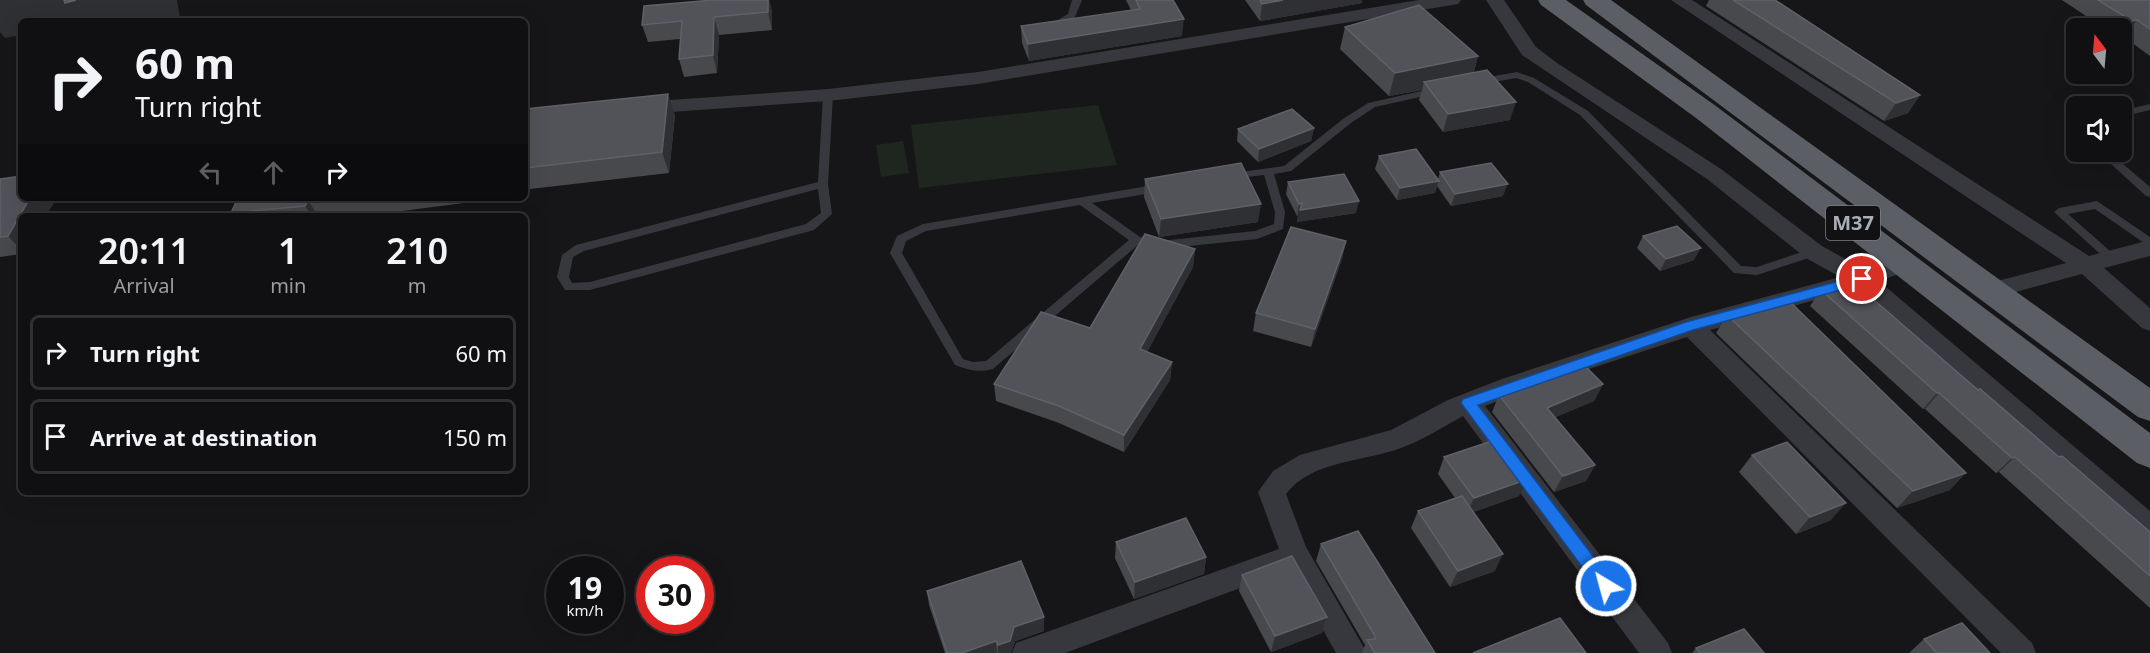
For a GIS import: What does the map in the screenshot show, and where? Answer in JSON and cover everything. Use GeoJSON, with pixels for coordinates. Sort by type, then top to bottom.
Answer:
{"type":"FeatureCollection","features":[{"type":"Feature","properties":{"kind":"highway","name":"M37"},"geometry":{"type":"LineString","coordinates":[[1550,0],[1706,112],[1905,262],[2150,453]]}},
{"type":"Feature","properties":{"kind":"highway","name":"M37"},"geometry":{"type":"LineString","coordinates":[[1596,0],[2150,408]]}},
{"type":"Feature","properties":{"kind":"street"},"geometry":{"type":"LineString","coordinates":[[617,110],[828,95],[978,78],[1452,0]]}},
{"type":"Feature","properties":{"kind":"street"},"geometry":{"type":"LineString","coordinates":[[1495,0],[1529,51],[1714,174],[1814,252],[1862,279],[2150,528]]}},
{"type":"Feature","properties":{"kind":"street"},"geometry":{"type":"LineString","coordinates":[[1680,0],[2086,265],[2150,322]]}},
{"type":"Feature","properties":{"kind":"street"},"geometry":{"type":"LineString","coordinates":[[1990,291],[2150,248]]}},
{"type":"Feature","properties":{"kind":"street"},"geometry":{"type":"LineString","coordinates":[[1352,653],[1296,555],[1279,516],[1272,492],[1281,478],[1304,464],[1391,441],[1468,403],[1691,326],[1862,279],[1905,262]]}},
{"type":"Feature","properties":{"kind":"street"},"geometry":{"type":"LineString","coordinates":[[1691,326],[2021,653]]}},
{"type":"Feature","properties":{"kind":"street"},"geometry":{"type":"LineString","coordinates":[[1468,403],[1657,653]]}},
{"type":"Feature","properties":{"kind":"street"},"geometry":{"type":"LineString","coordinates":[[1027,653],[1296,555]]}},
{"type":"Feature","properties":{"kind":"lane"},"geometry":{"type":"LineString","coordinates":[[1042,33],[1072,15],[1077,0]]}},
{"type":"Feature","properties":{"kind":"lane"},"geometry":{"type":"LineString","coordinates":[[1463,85],[1517,75],[1532,80],[1584,113],[1738,270],[1757,272],[1814,252]]}},
{"type":"Feature","properties":{"kind":"lane"},"geometry":{"type":"LineString","coordinates":[[1215,179],[1287,169],[1347,121],[1372,105],[1452,88]]}},
{"type":"Feature","properties":{"kind":"lane"},"geometry":{"type":"LineString","coordinates":[[823,184],[580,248],[568,255],[564,277],[569,287],[590,286],[810,227],[827,214],[823,184],[828,95]]}},
{"type":"Feature","properties":{"kind":"lane"},"geometry":{"type":"LineString","coordinates":[[2132,111],[2150,107]]}},
{"type":"Feature","properties":{"kind":"lane"},"geometry":{"type":"LineString","coordinates":[[2114,162],[2150,193]]}},
{"type":"Feature","properties":{"kind":"lane"},"geometry":{"type":"LineString","coordinates":[[1082,201],[1137,240],[1160,245],[1257,235],[1279,226],[1280,212],[1268,171]]}},
{"type":"Feature","properties":{"kind":"lane"},"geometry":{"type":"LineString","coordinates":[[1137,240],[988,366],[973,367],[960,362],[896,253],[901,239],[923,228],[1170,186]]}},
{"type":"Feature","properties":{"kind":"lane"},"geometry":{"type":"LineString","coordinates":[[2113,259],[2060,212],[2097,205],[2150,243]]}},
{"type":"Feature","properties":{"kind":"shaded area"},"geometry":{"type":"Polygon","coordinates":[[[1098,105],[1117,165],[919,188],[911,125],[1098,105]]]}},
{"type":"Feature","properties":{"kind":"shaded area"},"geometry":{"type":"Polygon","coordinates":[[[903,141],[909,173],[881,177],[876,145],[903,141]]]}},
{"type":"Feature","properties":{"kind":"building"},"geometry":{"type":"Polygon","coordinates":[[[713,0],[768,0],[768,12],[714,17],[713,55],[679,59],[682,21],[642,25],[644,6],[713,0]]]}},
{"type":"Feature","properties":{"kind":"building"},"geometry":{"type":"Polygon","coordinates":[[[1136,0],[1173,0],[1184,19],[1028,44],[1021,26],[1140,9],[1136,0]]]}},
{"type":"Feature","properties":{"kind":"building"},"geometry":{"type":"Polygon","coordinates":[[[1260,0],[1283,0],[1262,4],[1260,0]]]}},
{"type":"Feature","properties":{"kind":"building"},"geometry":{"type":"Polygon","coordinates":[[[1733,0],[1775,0],[1920,95],[1896,103],[1733,0]]]}},
{"type":"Feature","properties":{"kind":"building"},"geometry":{"type":"Polygon","coordinates":[[[2098,0],[2150,0],[2150,29],[2137,20],[2132,21],[2132,18],[2127,18],[2098,0]]]}},
{"type":"Feature","properties":{"kind":"building"},"geometry":{"type":"Polygon","coordinates":[[[1419,5],[1478,56],[1395,73],[1345,27],[1419,5]]]}},
{"type":"Feature","properties":{"kind":"building"},"geometry":{"type":"Polygon","coordinates":[[[1487,70],[1516,102],[1448,114],[1424,82],[1487,70]]]}},
{"type":"Feature","properties":{"kind":"building"},"geometry":{"type":"Polygon","coordinates":[[[668,94],[662,152],[528,168],[528,109],[668,94]]]}},
{"type":"Feature","properties":{"kind":"building"},"geometry":{"type":"Polygon","coordinates":[[[1292,109],[1314,128],[1259,149],[1238,129],[1292,109]]]}},
{"type":"Feature","properties":{"kind":"building"},"geometry":{"type":"Polygon","coordinates":[[[1416,149],[1439,181],[1400,188],[1379,156],[1416,149]]]}},
{"type":"Feature","properties":{"kind":"building"},"geometry":{"type":"Polygon","coordinates":[[[1241,163],[1261,204],[1161,219],[1145,179],[1241,163]]]}},
{"type":"Feature","properties":{"kind":"building"},"geometry":{"type":"Polygon","coordinates":[[[1491,163],[1508,184],[1455,194],[1440,172],[1491,163]]]}},
{"type":"Feature","properties":{"kind":"building"},"geometry":{"type":"Polygon","coordinates":[[[1344,174],[1359,201],[1300,210],[1302,203],[1299,204],[1288,182],[1344,174]]]}},
{"type":"Feature","properties":{"kind":"building"},"geometry":{"type":"Polygon","coordinates":[[[18,176],[18,201],[28,201],[21,213],[18,213],[18,219],[8,236],[0,237],[0,179],[18,176]]]}},
{"type":"Feature","properties":{"kind":"building"},"geometry":{"type":"Polygon","coordinates":[[[237,201],[308,201],[305,206],[231,213],[237,201]]]}},
{"type":"Feature","properties":{"kind":"building"},"geometry":{"type":"Polygon","coordinates":[[[1677,226],[1701,248],[1666,259],[1643,236],[1677,226]]]}},
{"type":"Feature","properties":{"kind":"building"},"geometry":{"type":"Polygon","coordinates":[[[1291,227],[1346,241],[1315,329],[1256,313],[1291,227]]]}},
{"type":"Feature","properties":{"kind":"building"},"geometry":{"type":"Polygon","coordinates":[[[1145,234],[1195,249],[1140,349],[1172,362],[1124,435],[1059,406],[994,384],[1041,312],[1090,328],[1145,234]]]}},
{"type":"Feature","properties":{"kind":"building"},"geometry":{"type":"Polygon","coordinates":[[[1851,280],[1978,390],[1980,389],[2059,457],[2062,456],[2150,532],[2150,576],[1821,290],[1851,280]]]}},
{"type":"Feature","properties":{"kind":"building"},"geometry":{"type":"Polygon","coordinates":[[[1786,298],[1966,473],[1913,491],[1727,315],[1786,298]]]}},
{"type":"Feature","properties":{"kind":"building"},"geometry":{"type":"Polygon","coordinates":[[[1582,363],[1603,384],[1547,408],[1595,465],[1563,476],[1499,395],[1539,382],[1538,380],[1582,363]]]}},
{"type":"Feature","properties":{"kind":"building"},"geometry":{"type":"Polygon","coordinates":[[[1498,439],[1528,479],[1474,498],[1444,457],[1498,439]]]}},
{"type":"Feature","properties":{"kind":"building"},"geometry":{"type":"Polygon","coordinates":[[[1787,442],[1846,503],[1810,517],[1752,455],[1787,442]]]}},
{"type":"Feature","properties":{"kind":"building"},"geometry":{"type":"Polygon","coordinates":[[[1462,496],[1503,554],[1458,571],[1418,511],[1462,496]]]}},
{"type":"Feature","properties":{"kind":"building"},"geometry":{"type":"Polygon","coordinates":[[[1186,518],[1206,557],[1135,582],[1116,542],[1186,518]]]}},
{"type":"Feature","properties":{"kind":"building"},"geometry":{"type":"Polygon","coordinates":[[[1358,531],[1435,653],[1375,653],[1367,640],[1375,639],[1375,636],[1321,544],[1358,531]]]}},
{"type":"Feature","properties":{"kind":"building"},"geometry":{"type":"Polygon","coordinates":[[[1292,556],[1327,617],[1275,636],[1242,575],[1292,556]]]}},
{"type":"Feature","properties":{"kind":"building"},"geometry":{"type":"Polygon","coordinates":[[[1021,561],[1044,617],[1014,627],[1010,641],[998,645],[996,641],[962,653],[947,653],[927,591],[1021,561]]]}},
{"type":"Feature","properties":{"kind":"building"},"geometry":{"type":"Polygon","coordinates":[[[1560,618],[1586,653],[1473,653],[1560,618]]]}},
{"type":"Feature","properties":{"kind":"building"},"geometry":{"type":"Polygon","coordinates":[[[1962,623],[1990,653],[1937,653],[1924,639],[1962,623]]]}},
{"type":"Feature","properties":{"kind":"building"},"geometry":{"type":"Polygon","coordinates":[[[1744,629],[1764,653],[1700,653],[1696,648],[1744,629]]]}},
{"type":"Feature","properties":{"kind":"route"},"geometry":{"type":"LineString","coordinates":[[1606,586],[1468,403],[1691,326],[1862,279]]}}]}
